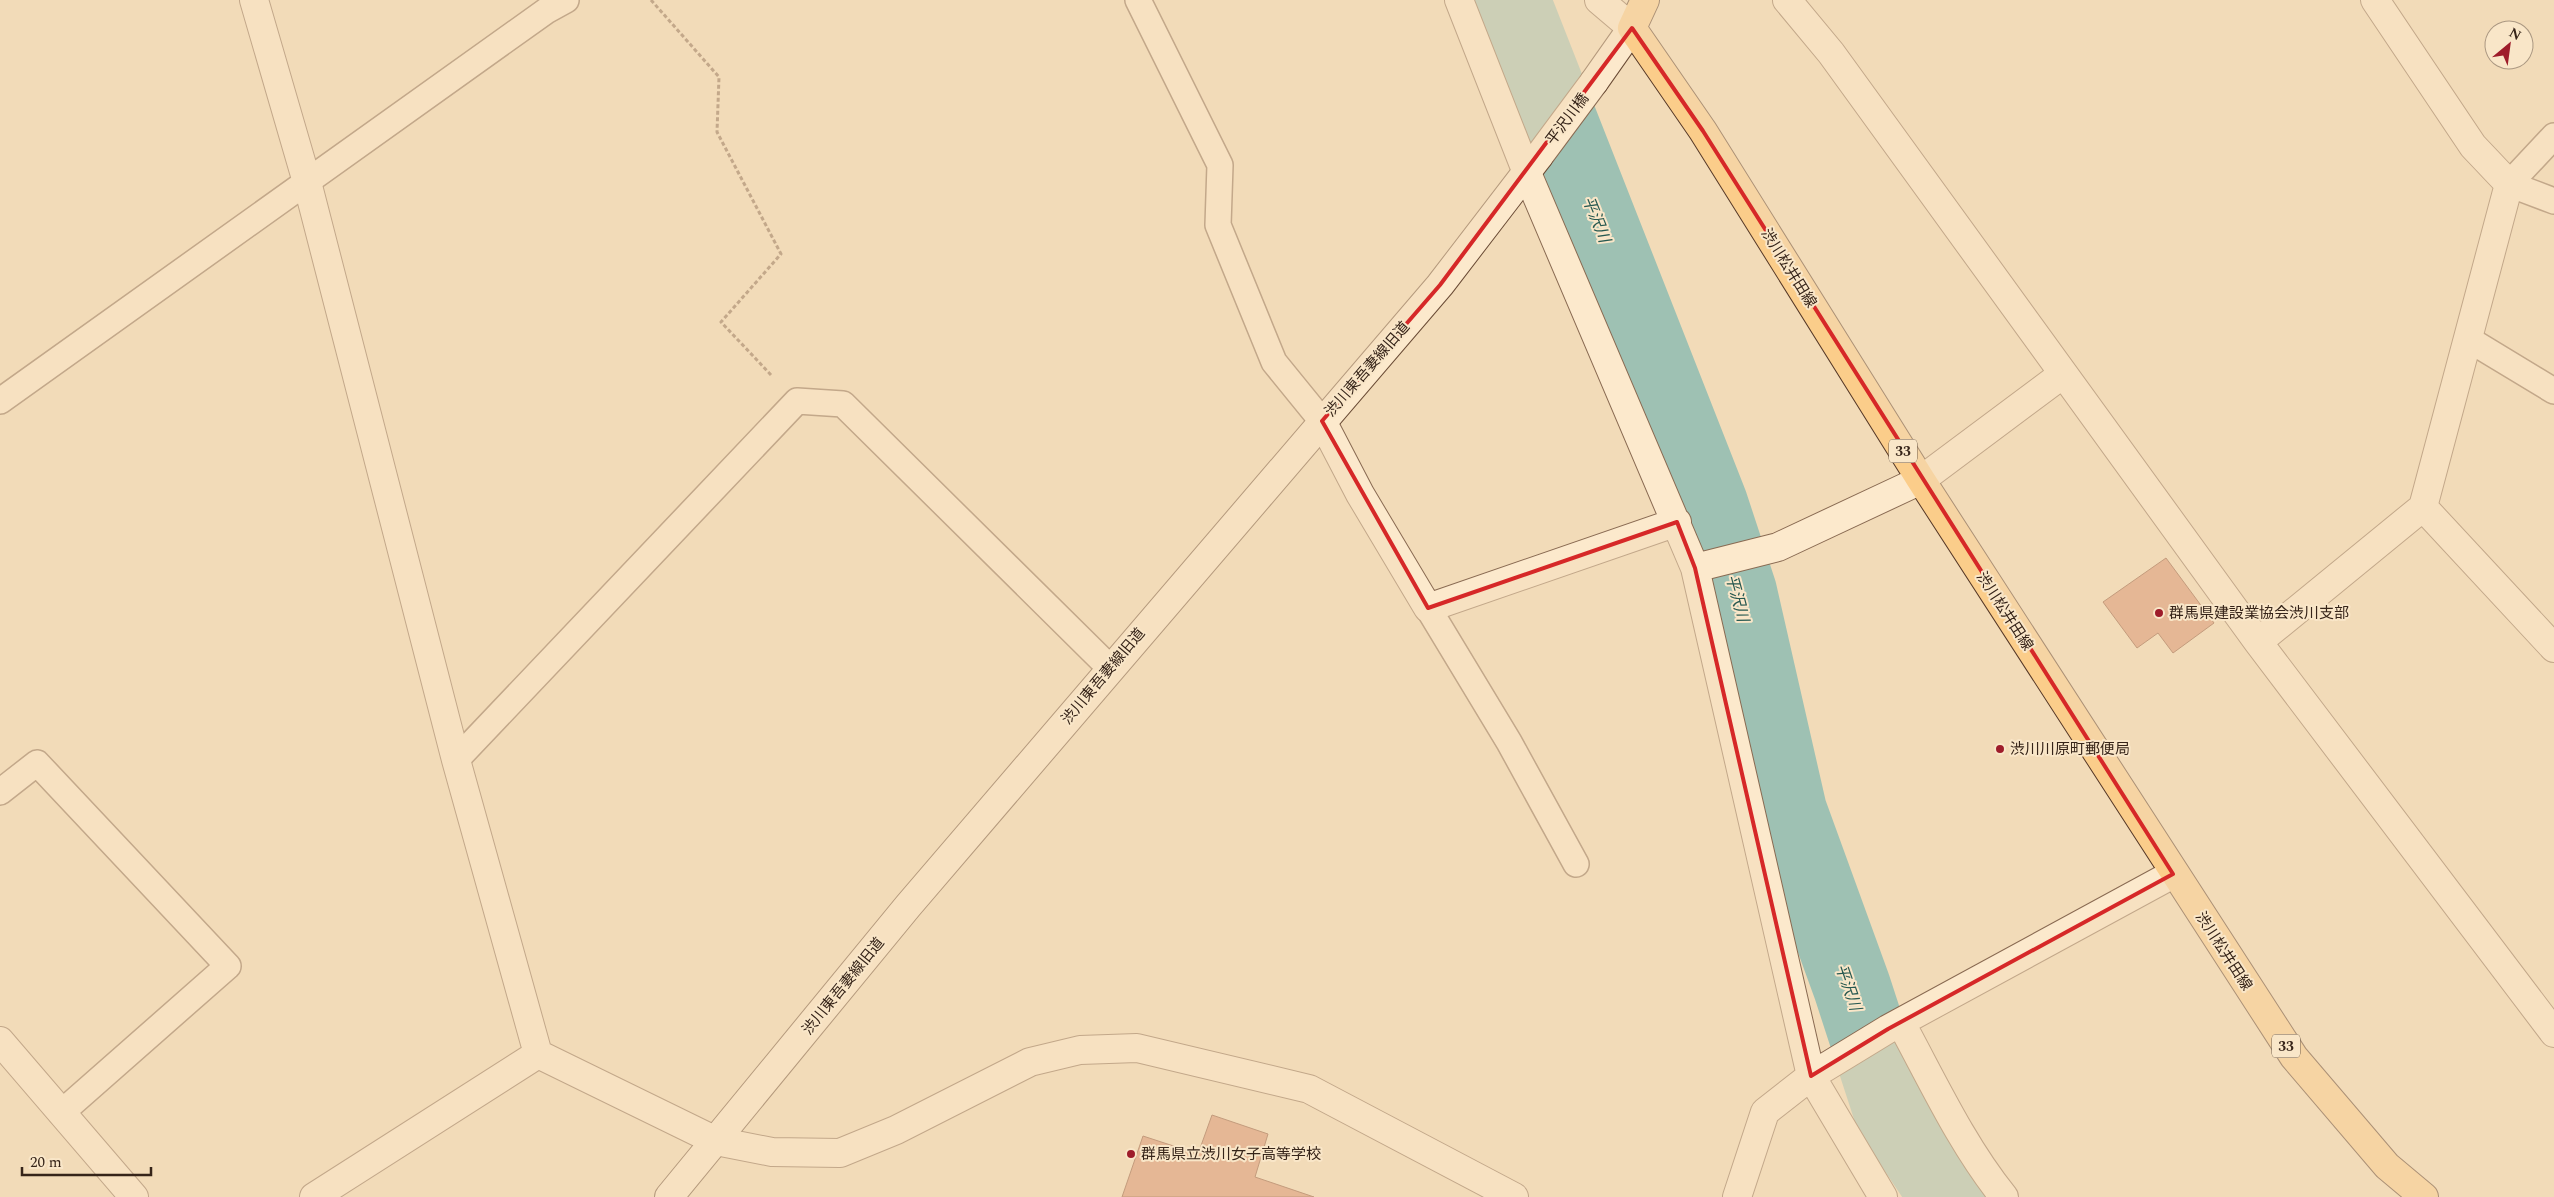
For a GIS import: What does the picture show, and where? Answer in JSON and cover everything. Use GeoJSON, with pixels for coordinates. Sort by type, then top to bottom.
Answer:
{"type":"FeatureCollection","features":[{"type":"Feature","properties":{"kind":"main road"},"geometry":{"type":"LineString","coordinates":[[1632,28],[1645,0]]}},
{"type":"Feature","properties":{"kind":"main road","name":"渋川松井田線"},"geometry":{"type":"LineString","coordinates":[[1632,28],[1703,131],[1921,480],[2173,874],[2294,1057],[2387,1166],[2424,1197]]}},
{"type":"Feature","properties":{"kind":"street"},"geometry":{"type":"LineString","coordinates":[[254,0],[307,182],[456,760],[538,1054],[716,1141],[772,1152],[840,1153],[896,1130],[1030,1062],[1080,1050],[1137,1048],[1309,1089],[1514,1197]]}},
{"type":"Feature","properties":{"kind":"street"},"geometry":{"type":"LineString","coordinates":[[1459,0],[1533,165],[1677,522],[1702,566],[1821,1070],[1883,1197]]}},
{"type":"Feature","properties":{"kind":"street"},"geometry":{"type":"LineString","coordinates":[[1599,0],[1632,28]]}},
{"type":"Feature","properties":{"kind":"street"},"geometry":{"type":"LineString","coordinates":[[1787,0],[1831,53],[2258,642],[2554,1033]]}},
{"type":"Feature","properties":{"kind":"street"},"geometry":{"type":"LineString","coordinates":[[2258,642],[2423,507],[2510,184],[2473,146],[2375,0]]}},
{"type":"Feature","properties":{"kind":"street","name":"平沢川橋"},"geometry":{"type":"LineString","coordinates":[[1533,165],[1632,28]]}},
{"type":"Feature","properties":{"kind":"street","name":"渋川東吾妻線旧道"},"geometry":{"type":"LineString","coordinates":[[669,1197],[908,906],[1440,285],[1533,165]]}},
{"type":"Feature","properties":{"kind":"street"},"geometry":{"type":"LineString","coordinates":[[1702,566],[1778,547],[1921,480],[2064,374]]}},
{"type":"Feature","properties":{"kind":"street"},"geometry":{"type":"LineString","coordinates":[[1322,421],[1360,494],[1428,608],[1677,522]]}},
{"type":"Feature","properties":{"kind":"street"},"geometry":{"type":"LineString","coordinates":[[2423,507],[2554,648]]}},
{"type":"Feature","properties":{"kind":"street"},"geometry":{"type":"LineString","coordinates":[[1737,1197],[1765,1112],[1821,1070],[1895,1026],[2173,874]]}},
{"type":"Feature","properties":{"kind":"street"},"geometry":{"type":"LineString","coordinates":[[1895,1026],[1981,1166],[2004,1197]]}},
{"type":"Feature","properties":{"kind":"street"},"geometry":{"type":"LineString","coordinates":[[0,1040],[134,1197]]}},
{"type":"Feature","properties":{"kind":"street"},"geometry":{"type":"LineString","coordinates":[[314,1197],[538,1054]]}},
{"type":"Feature","properties":{"kind":"lane"},"geometry":{"type":"LineString","coordinates":[[0,401],[546,12],[566,0]]}},
{"type":"Feature","properties":{"kind":"lane"},"geometry":{"type":"LineString","coordinates":[[1138,0],[1220,165],[1218,225],[1274,362],[1322,421]]}},
{"type":"Feature","properties":{"kind":"lane"},"geometry":{"type":"LineString","coordinates":[[2554,136],[2510,184],[2554,201]]}},
{"type":"Feature","properties":{"kind":"lane"},"geometry":{"type":"LineString","coordinates":[[2468,339],[2554,391]]}},
{"type":"Feature","properties":{"kind":"lane"},"geometry":{"type":"LineString","coordinates":[[456,760],[797,402],[843,404],[1110,668]]}},
{"type":"Feature","properties":{"kind":"lane"},"geometry":{"type":"LineString","coordinates":[[1428,608],[1509,742],[1576,864]]}},
{"type":"Feature","properties":{"kind":"lane"},"geometry":{"type":"LineString","coordinates":[[0,792],[37,763],[228,966],[61,1113]]}},
{"type":"Feature","properties":{"kind":"path"},"geometry":{"type":"LineString","coordinates":[[651,0],[719,77],[717,132],[781,254],[721,322],[797,402]]}},
{"type":"Feature","properties":{"kind":"highlighted area"},"geometry":{"type":"Polygon","coordinates":[[[1632,28],[1703,131],[2173,874],[1888,1029],[1811,1076],[1695,568],[1677,522],[1428,608],[1322,421],[1440,285],[1632,28]]]}},
{"type":"Feature","properties":{"kind":"building","name":"群馬県建設業協会渋川支部"},"geometry":{"type":"Polygon","coordinates":[[[2166,558],[2214,623],[2173,653],[2158,633],[2137,648],[2103,602],[2166,558]]]}},
{"type":"Feature","properties":{"kind":"building"},"geometry":{"type":"Polygon","coordinates":[[[1212,1115],[1268,1134],[1255,1177],[1314,1197],[1122,1197],[1143,1136],[1198,1154],[1212,1115]]]}},
{"type":"Feature","properties":{"kind":"waterway","name":"平沢川"},"geometry":{"type":"LineString","coordinates":[[1511,0],[1709,504],[1738,592],[1788,811],[1852,987],[1893,1113],[1949,1197]]}},
{"type":"Feature","properties":{"kind":"place","name":"群馬県建設業協会渋川支部"},"geometry":{"type":"Point","coordinates":[2159,613]}},
{"type":"Feature","properties":{"kind":"place","name":"渋川川原町郵便局"},"geometry":{"type":"Point","coordinates":[2000,749]}},
{"type":"Feature","properties":{"kind":"place","name":"群馬県立渋川女子高等学校"},"geometry":{"type":"Point","coordinates":[1131,1154]}}]}
